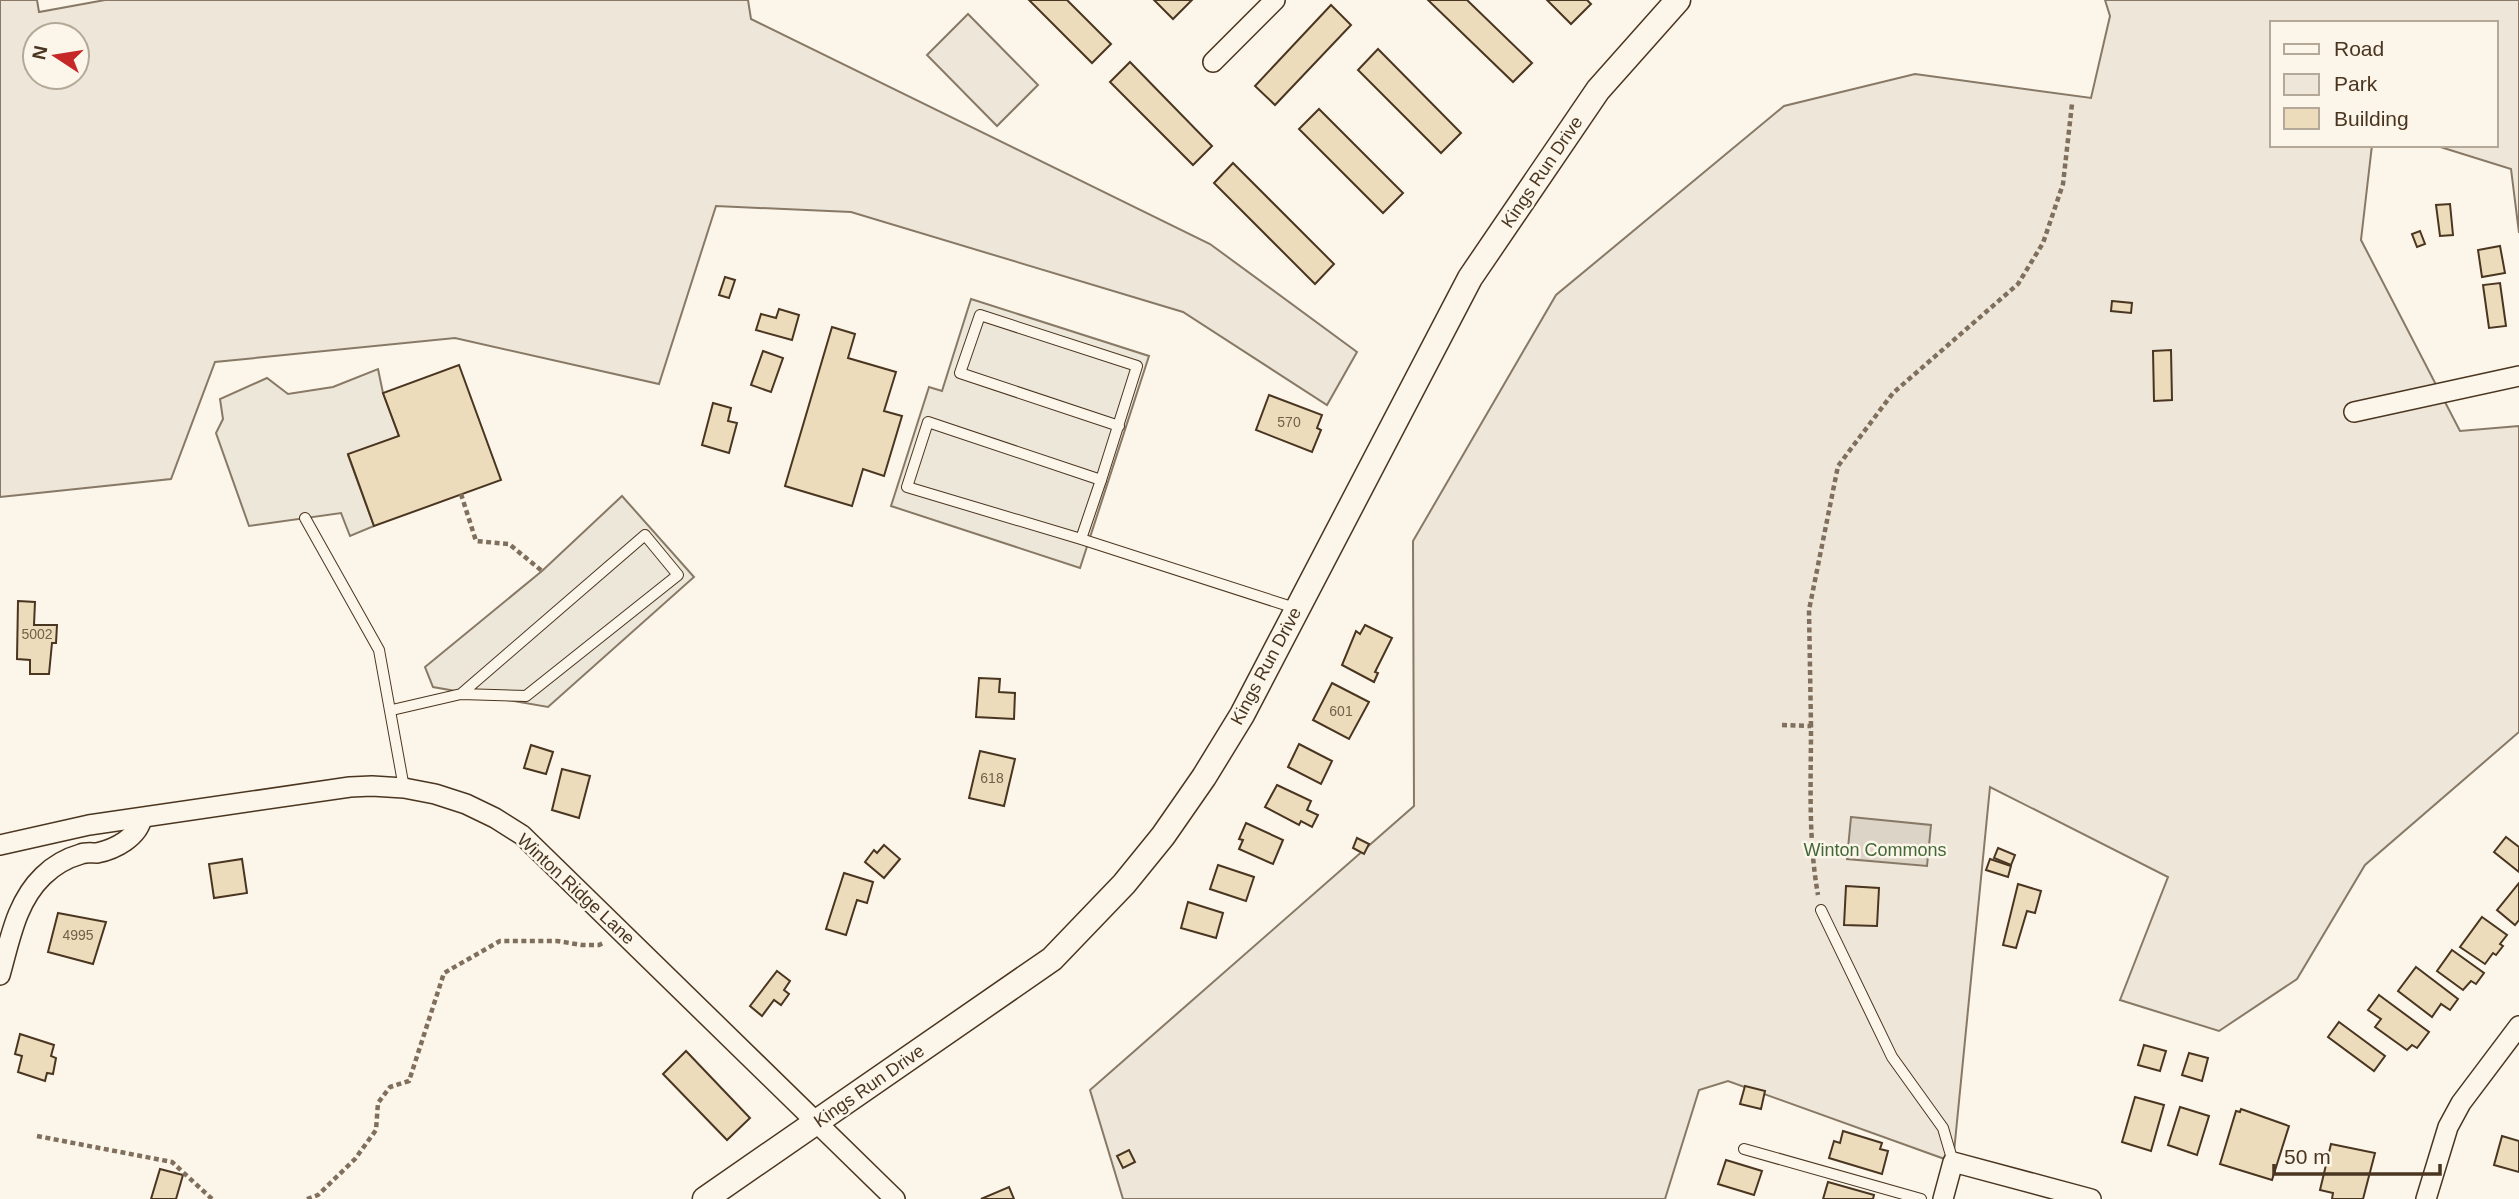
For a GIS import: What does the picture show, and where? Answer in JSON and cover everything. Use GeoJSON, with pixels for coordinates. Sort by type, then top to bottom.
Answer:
{"type":"FeatureCollection","features":[{"type":"Feature","properties":{"kind":"street"},"geometry":{"type":"LineString","coordinates":[[1213,62],[1275,0]]}},
{"type":"Feature","properties":{"kind":"street","name":"Kings Run Drive"},"geometry":{"type":"LineString","coordinates":[[705,1199],[1052,960],[1124,884],[1163,836],[1242,715],[1470,278],[1598,90],[1678,0]]}},
{"type":"Feature","properties":{"kind":"street"},"geometry":{"type":"LineString","coordinates":[[2354,412],[2519,376]]}},
{"type":"Feature","properties":{"kind":"street","name":"Winton Ridge Lane"},"geometry":{"type":"LineString","coordinates":[[0,845],[89,825],[350,787],[404,788],[466,804],[522,835],[895,1199]]}},
{"type":"Feature","properties":{"kind":"street"},"geometry":{"type":"LineString","coordinates":[[0,975],[19,910],[44,874],[63,861],[83,853],[97,853],[116,847],[140,825],[142,818]]}},
{"type":"Feature","properties":{"kind":"street"},"geometry":{"type":"LineString","coordinates":[[2426,1199],[2441,1146],[2454,1115],[2519,1026]]}},
{"type":"Feature","properties":{"kind":"street"},"geometry":{"type":"LineString","coordinates":[[1943,1199],[1953,1162],[2091,1199]]}},
{"type":"Feature","properties":{"kind":"lane"},"geometry":{"type":"LineString","coordinates":[[1081,539],[1119,426],[1137,366],[980,315],[960,373],[1119,426]]}},
{"type":"Feature","properties":{"kind":"lane"},"geometry":{"type":"LineString","coordinates":[[1101,481],[928,422],[907,487],[1081,539],[1296,609]]}},
{"type":"Feature","properties":{"kind":"lane"},"geometry":{"type":"LineString","coordinates":[[305,518],[379,650],[404,788]]}},
{"type":"Feature","properties":{"kind":"lane"},"geometry":{"type":"LineString","coordinates":[[392,710],[461,694],[526,696],[678,575],[645,535],[461,694]]}},
{"type":"Feature","properties":{"kind":"lane"},"geometry":{"type":"LineString","coordinates":[[1821,910],[1892,1057],[1943,1128],[1953,1162]]}},
{"type":"Feature","properties":{"kind":"lane"},"geometry":{"type":"LineString","coordinates":[[1744,1149],[1921,1199]]}},
{"type":"Feature","properties":{"kind":"path"},"geometry":{"type":"LineString","coordinates":[[1821,910],[1813,867],[1811,819],[1809,610],[1838,466],[1893,393],[2018,284],[2043,243],[2063,184],[2072,104]]}},
{"type":"Feature","properties":{"kind":"path"},"geometry":{"type":"LineString","coordinates":[[461,494],[476,541],[509,544],[542,571]]}},
{"type":"Feature","properties":{"kind":"path"},"geometry":{"type":"LineString","coordinates":[[1782,725],[1811,726]]}},
{"type":"Feature","properties":{"kind":"path"},"geometry":{"type":"LineString","coordinates":[[307,1199],[318,1195],[355,1160],[376,1130],[377,1103],[390,1087],[409,1081],[444,973],[500,941],[557,941],[599,945],[622,933]]}},
{"type":"Feature","properties":{"kind":"path"},"geometry":{"type":"LineString","coordinates":[[37,1136],[172,1162],[212,1199]]}},
{"type":"Feature","properties":{"kind":"green space"},"geometry":{"type":"Polygon","coordinates":[[[0,0],[37,0],[39,12],[105,0],[748,0],[751,19],[1210,244],[1357,352],[1327,405],[1183,312],[851,212],[716,206],[659,384],[455,338],[215,362],[171,479],[0,497],[0,0]]]}},
{"type":"Feature","properties":{"kind":"green space","name":"Winton Commons"},"geometry":{"type":"Polygon","coordinates":[[[2105,0],[2519,0],[2519,233],[2511,169],[2440,147],[2498,147],[2498,21],[2270,21],[2270,147],[2372,147],[2361,240],[2460,431],[2519,426],[2519,732],[2365,865],[2297,979],[2219,1031],[2120,1000],[2168,877],[1990,787],[1953,1162],[1728,1081],[1699,1090],[1665,1199],[1123,1199],[1090,1090],[1414,806],[1413,541],[1556,295],[1784,106],[1915,74],[2091,98],[2110,16],[2105,0]]]}},
{"type":"Feature","properties":{"kind":"green space"},"geometry":{"type":"Polygon","coordinates":[[[968,14],[1038,85],[997,126],[927,55],[968,14]]]}},
{"type":"Feature","properties":{"kind":"shaded area"},"geometry":{"type":"Polygon","coordinates":[[[971,299],[1149,356],[1080,568],[891,506],[929,387],[942,391],[971,299]]]}},
{"type":"Feature","properties":{"kind":"shaded area"},"geometry":{"type":"Polygon","coordinates":[[[378,369],[383,393],[399,436],[348,455],[374,526],[350,536],[341,513],[249,526],[216,433],[223,419],[220,399],[267,378],[288,394],[333,387],[378,369]]]}},
{"type":"Feature","properties":{"kind":"shaded area"},"geometry":{"type":"Polygon","coordinates":[[[622,496],[694,577],[548,707],[433,687],[425,667],[542,571],[622,496]]]}},
{"type":"Feature","properties":{"kind":"shaded area"},"geometry":{"type":"Polygon","coordinates":[[[1851,817],[1931,825],[1927,866],[1847,859],[1851,817]]]}},
{"type":"Feature","properties":{"kind":"building"},"geometry":{"type":"Polygon","coordinates":[[[1029,0],[1067,0],[1111,44],[1092,63],[1029,0]]]}},
{"type":"Feature","properties":{"kind":"building"},"geometry":{"type":"Polygon","coordinates":[[[1154,0],[1192,0],[1173,19],[1154,0]]]}},
{"type":"Feature","properties":{"kind":"building"},"geometry":{"type":"Polygon","coordinates":[[[1428,0],[1467,0],[1532,63],[1513,82],[1428,0]]]}},
{"type":"Feature","properties":{"kind":"building"},"geometry":{"type":"Polygon","coordinates":[[[1547,0],[1587,0],[1591,4],[1571,24],[1547,0]]]}},
{"type":"Feature","properties":{"kind":"building"},"geometry":{"type":"Polygon","coordinates":[[[1331,5],[1351,25],[1275,105],[1255,86],[1331,5]]]}},
{"type":"Feature","properties":{"kind":"building"},"geometry":{"type":"Polygon","coordinates":[[[1378,49],[1461,133],[1441,153],[1358,70],[1378,49]]]}},
{"type":"Feature","properties":{"kind":"building"},"geometry":{"type":"Polygon","coordinates":[[[1130,62],[1212,146],[1193,165],[1110,82],[1130,62]]]}},
{"type":"Feature","properties":{"kind":"building"},"geometry":{"type":"Polygon","coordinates":[[[1319,109],[1403,193],[1383,213],[1299,129],[1319,109]]]}},
{"type":"Feature","properties":{"kind":"building"},"geometry":{"type":"Polygon","coordinates":[[[1233,163],[1334,264],[1315,284],[1214,183],[1233,163]]]}},
{"type":"Feature","properties":{"kind":"building"},"geometry":{"type":"Polygon","coordinates":[[[2450,204],[2453,235],[2440,236],[2436,205],[2450,204]]]}},
{"type":"Feature","properties":{"kind":"building"},"geometry":{"type":"Polygon","coordinates":[[[2420,231],[2425,244],[2417,247],[2412,234],[2420,231]]]}},
{"type":"Feature","properties":{"kind":"building"},"geometry":{"type":"Polygon","coordinates":[[[2500,246],[2505,273],[2482,277],[2478,250],[2500,246]]]}},
{"type":"Feature","properties":{"kind":"building"},"geometry":{"type":"Polygon","coordinates":[[[725,277],[735,280],[729,298],[719,295],[725,277]]]}},
{"type":"Feature","properties":{"kind":"building"},"geometry":{"type":"Polygon","coordinates":[[[2500,283],[2506,326],[2489,328],[2483,285],[2500,283]]]}},
{"type":"Feature","properties":{"kind":"building"},"geometry":{"type":"Polygon","coordinates":[[[2112,301],[2132,303],[2131,313],[2111,311],[2112,301]]]}},
{"type":"Feature","properties":{"kind":"building"},"geometry":{"type":"Polygon","coordinates":[[[779,309],[799,315],[792,340],[756,330],[761,314],[776,318],[779,309]]]}},
{"type":"Feature","properties":{"kind":"building"},"geometry":{"type":"Polygon","coordinates":[[[832,327],[855,334],[848,358],[896,372],[884,411],[902,416],[884,476],[863,469],[852,506],[785,486],[832,327]]]}},
{"type":"Feature","properties":{"kind":"building"},"geometry":{"type":"Polygon","coordinates":[[[2171,350],[2172,400],[2154,401],[2153,351],[2171,350]]]}},
{"type":"Feature","properties":{"kind":"building"},"geometry":{"type":"Polygon","coordinates":[[[763,351],[783,358],[771,392],[751,385],[763,351]]]}},
{"type":"Feature","properties":{"kind":"building"},"geometry":{"type":"Polygon","coordinates":[[[459,365],[501,480],[374,526],[348,454],[399,436],[383,393],[459,365]]]}},
{"type":"Feature","properties":{"kind":"building"},"geometry":{"type":"Polygon","coordinates":[[[1269,395],[1322,415],[1317,428],[1321,430],[1312,452],[1256,430],[1269,395]]]}},
{"type":"Feature","properties":{"kind":"building"},"geometry":{"type":"Polygon","coordinates":[[[713,403],[731,408],[728,421],[737,423],[729,453],[702,445],[713,403]]]}},
{"type":"Feature","properties":{"kind":"building"},"geometry":{"type":"Polygon","coordinates":[[[18,601],[35,602],[34,625],[57,625],[49,674],[30,674],[30,660],[17,659],[18,601]]]}},
{"type":"Feature","properties":{"kind":"building"},"geometry":{"type":"Polygon","coordinates":[[[1365,625],[1392,638],[1375,672],[1378,673],[1374,682],[1342,665],[1356,631],[1360,634],[1365,625]]]}},
{"type":"Feature","properties":{"kind":"building"},"geometry":{"type":"Polygon","coordinates":[[[979,678],[1000,679],[999,692],[1015,693],[1014,719],[976,717],[979,678]]]}},
{"type":"Feature","properties":{"kind":"building"},"geometry":{"type":"Polygon","coordinates":[[[1332,683],[1369,702],[1349,739],[1313,720],[1332,683]]]}},
{"type":"Feature","properties":{"kind":"building"},"geometry":{"type":"Polygon","coordinates":[[[1299,744],[1332,761],[1321,784],[1288,767],[1299,744]]]}},
{"type":"Feature","properties":{"kind":"building"},"geometry":{"type":"Polygon","coordinates":[[[531,745],[553,752],[546,774],[524,768],[531,745]]]}},
{"type":"Feature","properties":{"kind":"building"},"geometry":{"type":"Polygon","coordinates":[[[980,751],[1015,759],[1004,806],[969,798],[980,751]]]}},
{"type":"Feature","properties":{"kind":"building"},"geometry":{"type":"Polygon","coordinates":[[[562,769],[590,776],[579,818],[552,810],[562,769]]]}},
{"type":"Feature","properties":{"kind":"building"},"geometry":{"type":"Polygon","coordinates":[[[1277,785],[1311,801],[1307,810],[1318,815],[1312,827],[1301,821],[1299,825],[1265,807],[1277,785]]]}},
{"type":"Feature","properties":{"kind":"building"},"geometry":{"type":"Polygon","coordinates":[[[1246,823],[1283,840],[1273,864],[1239,849],[1243,840],[1239,839],[1246,823]]]}},
{"type":"Feature","properties":{"kind":"building"},"geometry":{"type":"Polygon","coordinates":[[[2506,837],[2519,847],[2519,872],[2494,852],[2506,837]]]}},
{"type":"Feature","properties":{"kind":"building"},"geometry":{"type":"Polygon","coordinates":[[[1357,838],[1369,844],[1364,854],[1353,848],[1357,838]]]}},
{"type":"Feature","properties":{"kind":"building"},"geometry":{"type":"Polygon","coordinates":[[[884,845],[900,859],[884,878],[865,862],[874,850],[877,853],[884,845]]]}},
{"type":"Feature","properties":{"kind":"building"},"geometry":{"type":"Polygon","coordinates":[[[1998,848],[2015,855],[2011,865],[1994,858],[1998,848]]]}},
{"type":"Feature","properties":{"kind":"building"},"geometry":{"type":"Polygon","coordinates":[[[242,859],[247,893],[214,898],[209,864],[242,859]]]}},
{"type":"Feature","properties":{"kind":"building"},"geometry":{"type":"Polygon","coordinates":[[[1990,859],[2011,866],[2008,877],[1986,870],[1990,859]]]}},
{"type":"Feature","properties":{"kind":"building"},"geometry":{"type":"Polygon","coordinates":[[[1218,865],[1254,877],[1246,901],[1210,889],[1218,865]]]}},
{"type":"Feature","properties":{"kind":"building"},"geometry":{"type":"Polygon","coordinates":[[[844,873],[873,882],[867,903],[857,900],[846,935],[826,929],[844,873]]]}},
{"type":"Feature","properties":{"kind":"building"},"geometry":{"type":"Polygon","coordinates":[[[2519,883],[2519,920],[2515,925],[2497,910],[2519,883]]]}},
{"type":"Feature","properties":{"kind":"building"},"geometry":{"type":"Polygon","coordinates":[[[2018,884],[2041,891],[2035,913],[2027,911],[2016,948],[2003,945],[2018,884]]]}},
{"type":"Feature","properties":{"kind":"building"},"geometry":{"type":"Polygon","coordinates":[[[1846,886],[1879,888],[1877,926],[1844,925],[1846,886]]]}},
{"type":"Feature","properties":{"kind":"building"},"geometry":{"type":"Polygon","coordinates":[[[1188,902],[1223,913],[1216,938],[1181,928],[1188,902]]]}},
{"type":"Feature","properties":{"kind":"building"},"geometry":{"type":"Polygon","coordinates":[[[58,913],[106,922],[93,964],[48,952],[58,913]]]}},
{"type":"Feature","properties":{"kind":"building"},"geometry":{"type":"Polygon","coordinates":[[[2482,917],[2507,935],[2500,944],[2503,946],[2496,955],[2493,953],[2485,964],[2460,947],[2482,917]]]}},
{"type":"Feature","properties":{"kind":"building"},"geometry":{"type":"Polygon","coordinates":[[[2452,950],[2484,973],[2476,984],[2471,981],[2463,990],[2437,971],[2452,950]]]}},
{"type":"Feature","properties":{"kind":"building"},"geometry":{"type":"Polygon","coordinates":[[[2416,967],[2458,999],[2450,1010],[2441,1004],[2432,1017],[2398,991],[2416,967]]]}},
{"type":"Feature","properties":{"kind":"building"},"geometry":{"type":"Polygon","coordinates":[[[777,971],[790,981],[784,990],[789,994],[781,1005],[774,1000],[762,1016],[750,1006],[777,971]]]}},
{"type":"Feature","properties":{"kind":"building"},"geometry":{"type":"Polygon","coordinates":[[[2379,995],[2429,1032],[2417,1048],[2412,1045],[2407,1050],[2375,1027],[2381,1019],[2368,1010],[2379,995]]]}},
{"type":"Feature","properties":{"kind":"building"},"geometry":{"type":"Polygon","coordinates":[[[2339,1022],[2385,1056],[2374,1071],[2328,1037],[2339,1022]]]}},
{"type":"Feature","properties":{"kind":"building"},"geometry":{"type":"Polygon","coordinates":[[[20,1034],[54,1045],[51,1056],[56,1058],[53,1074],[47,1073],[45,1081],[18,1072],[22,1056],[15,1054],[20,1034]]]}},
{"type":"Feature","properties":{"kind":"building"},"geometry":{"type":"Polygon","coordinates":[[[2144,1045],[2166,1051],[2160,1071],[2138,1065],[2144,1045]]]}},
{"type":"Feature","properties":{"kind":"building"},"geometry":{"type":"Polygon","coordinates":[[[686,1051],[750,1118],[727,1140],[663,1074],[686,1051]]]}},
{"type":"Feature","properties":{"kind":"building"},"geometry":{"type":"Polygon","coordinates":[[[2189,1053],[2208,1058],[2202,1081],[2182,1075],[2189,1053]]]}},
{"type":"Feature","properties":{"kind":"building"},"geometry":{"type":"Polygon","coordinates":[[[1745,1086],[1765,1091],[1761,1109],[1740,1104],[1745,1086]]]}},
{"type":"Feature","properties":{"kind":"building"},"geometry":{"type":"Polygon","coordinates":[[[2135,1097],[2164,1105],[2151,1151],[2122,1142],[2135,1097]]]}},
{"type":"Feature","properties":{"kind":"building"},"geometry":{"type":"Polygon","coordinates":[[[2180,1107],[2209,1116],[2197,1155],[2168,1145],[2180,1107]]]}},
{"type":"Feature","properties":{"kind":"building"},"geometry":{"type":"Polygon","coordinates":[[[2241,1109],[2289,1126],[2272,1180],[2220,1164],[2236,1111],[2240,1112],[2241,1109]]]}},
{"type":"Feature","properties":{"kind":"building"},"geometry":{"type":"Polygon","coordinates":[[[1843,1131],[1882,1143],[1880,1149],[1888,1151],[1882,1174],[1829,1158],[1834,1141],[1840,1143],[1843,1131]]]}},
{"type":"Feature","properties":{"kind":"building"},"geometry":{"type":"Polygon","coordinates":[[[2502,1136],[2519,1141],[2519,1172],[2494,1165],[2502,1136]]]}},
{"type":"Feature","properties":{"kind":"building"},"geometry":{"type":"Polygon","coordinates":[[[2331,1144],[2375,1153],[2363,1199],[2332,1199],[2333,1193],[2320,1190],[2331,1144]]]}},
{"type":"Feature","properties":{"kind":"building"},"geometry":{"type":"Polygon","coordinates":[[[1129,1150],[1135,1162],[1123,1168],[1117,1156],[1129,1150]]]}},
{"type":"Feature","properties":{"kind":"building"},"geometry":{"type":"Polygon","coordinates":[[[1726,1160],[1762,1171],[1754,1195],[1718,1184],[1726,1160]]]}},
{"type":"Feature","properties":{"kind":"building"},"geometry":{"type":"Polygon","coordinates":[[[160,1169],[183,1175],[176,1199],[151,1199],[160,1169]]]}},
{"type":"Feature","properties":{"kind":"building"},"geometry":{"type":"Polygon","coordinates":[[[1828,1182],[1874,1195],[1873,1199],[1823,1199],[1828,1182]]]}},
{"type":"Feature","properties":{"kind":"building"},"geometry":{"type":"Polygon","coordinates":[[[1009,1187],[1014,1199],[981,1199],[1009,1187]]]}}]}
